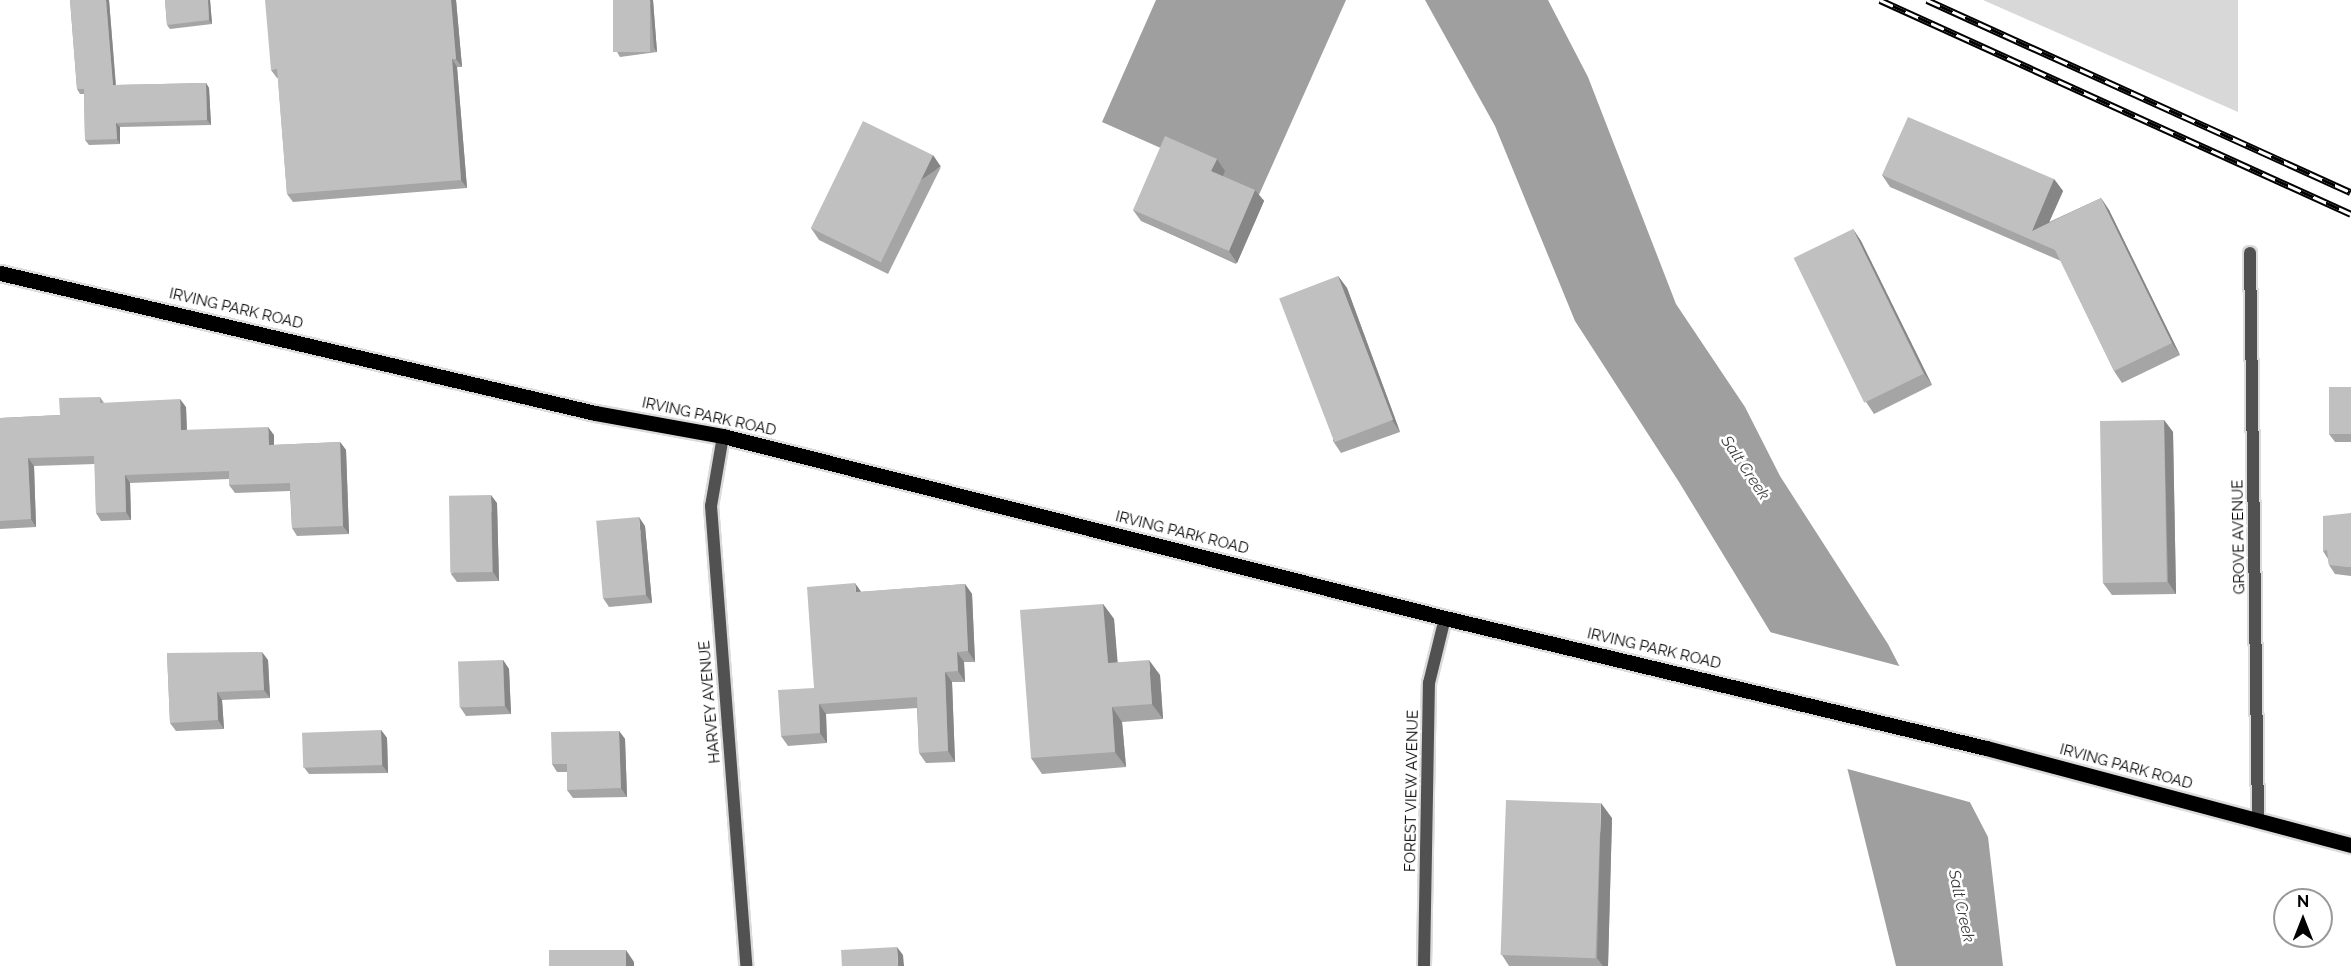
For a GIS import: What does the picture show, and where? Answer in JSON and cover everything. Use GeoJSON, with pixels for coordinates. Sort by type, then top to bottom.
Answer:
{"type":"FeatureCollection","features":[{"type":"Feature","properties":{"kind":"main road","name":"IRVING PARK ROAD"},"geometry":{"type":"LineString","coordinates":[[0,273],[595,413],[723,436],[1445,618],[1986,748],[2351,845]]}},
{"type":"Feature","properties":{"kind":"street","name":"GROVE AVENUE"},"geometry":{"type":"LineString","coordinates":[[2250,253],[2258,822]]}},
{"type":"Feature","properties":{"kind":"street","name":"HARVEY AVENUE"},"geometry":{"type":"LineString","coordinates":[[723,436],[711,506],[746,966]]}},
{"type":"Feature","properties":{"kind":"street","name":"FOREST VIEW AVENUE"},"geometry":{"type":"LineString","coordinates":[[1424,966],[1429,683],[1445,618]]}},
{"type":"Feature","properties":{"kind":"shaded area"},"geometry":{"type":"Polygon","coordinates":[[[1983,0],[2238,0],[2238,112],[1983,0]]]}},
{"type":"Feature","properties":{"kind":"water"},"geometry":{"type":"Polygon","coordinates":[[[1156,0],[1346,0],[1258,197],[1264,200],[1236,264],[1142,221],[1172,153],[1102,122],[1156,0]]]}},
{"type":"Feature","properties":{"kind":"water","name":"Salt Creek"},"geometry":{"type":"Polygon","coordinates":[[[1425,0],[1548,0],[1588,77],[1676,304],[1745,407],[1780,476],[1888,644],[1988,837],[2003,966],[1896,966],[1843,751],[1679,482],[1575,321],[1495,126],[1425,0]]]}},
{"type":"Feature","properties":{"kind":"pier"},"geometry":{"type":"Polygon","coordinates":[[[1766,631],[1903,667],[1973,803],[1844,768],[1840,753],[1766,631]]]}},
{"type":"Feature","properties":{"kind":"building"},"geometry":{"type":"Polygon","coordinates":[[[70,0],[106,0],[113,85],[206,83],[207,120],[116,123],[117,139],[85,140],[84,89],[77,89],[70,0]]]}},
{"type":"Feature","properties":{"kind":"building"},"geometry":{"type":"Polygon","coordinates":[[[165,0],[208,0],[209,20],[167,25],[165,0]]]}},
{"type":"Feature","properties":{"kind":"building"},"geometry":{"type":"Polygon","coordinates":[[[265,0],[451,0],[456,59],[452,59],[461,180],[287,194],[277,69],[271,70],[265,0]]]}},
{"type":"Feature","properties":{"kind":"building"},"geometry":{"type":"Polygon","coordinates":[[[613,0],[650,0],[650,52],[613,52],[613,0]]]}},
{"type":"Feature","properties":{"kind":"building"},"geometry":{"type":"Polygon","coordinates":[[[1908,117],[2054,179],[2032,231],[2101,198],[2172,343],[2114,371],[2055,250],[1882,175],[1908,117]]]}},
{"type":"Feature","properties":{"kind":"building"},"geometry":{"type":"Polygon","coordinates":[[[863,121],[933,155],[881,262],[811,228],[863,121]]]}},
{"type":"Feature","properties":{"kind":"building"},"geometry":{"type":"Polygon","coordinates":[[[1165,136],[1217,159],[1211,171],[1255,190],[1229,251],[1133,210],[1165,136]]]}},
{"type":"Feature","properties":{"kind":"building"},"geometry":{"type":"Polygon","coordinates":[[[1853,229],[1924,374],[1864,403],[1794,258],[1853,229]]]}},
{"type":"Feature","properties":{"kind":"building"},"geometry":{"type":"Polygon","coordinates":[[[1338,276],[1393,420],[1334,442],[1279,299],[1338,276]]]}},
{"type":"Feature","properties":{"kind":"building"},"geometry":{"type":"Polygon","coordinates":[[[2329,387],[2351,387],[2351,434],[2329,434],[2329,387]]]}},
{"type":"Feature","properties":{"kind":"building"},"geometry":{"type":"Polygon","coordinates":[[[100,397],[100,403],[180,399],[181,430],[268,427],[269,445],[340,442],[343,526],[292,528],[290,483],[229,485],[229,471],[125,475],[126,512],[96,513],[94,456],[28,458],[31,519],[0,521],[0,418],[60,415],[59,398],[100,397]]]}},
{"type":"Feature","properties":{"kind":"building"},"geometry":{"type":"Polygon","coordinates":[[[2164,420],[2167,582],[2103,583],[2100,421],[2164,420]]]}},
{"type":"Feature","properties":{"kind":"building"},"geometry":{"type":"Polygon","coordinates":[[[491,495],[492,572],[450,573],[449,496],[491,495]]]}},
{"type":"Feature","properties":{"kind":"building"},"geometry":{"type":"Polygon","coordinates":[[[2351,513],[2351,567],[2329,565],[2327,550],[2323,551],[2323,516],[2351,513]]]}},
{"type":"Feature","properties":{"kind":"building"},"geometry":{"type":"Polygon","coordinates":[[[639,517],[646,595],[603,598],[596,521],[639,517]]]}},
{"type":"Feature","properties":{"kind":"building"},"geometry":{"type":"Polygon","coordinates":[[[855,583],[856,592],[965,584],[968,651],[957,652],[958,671],[945,672],[948,751],[919,753],[917,697],[819,704],[820,733],[781,736],[778,690],[814,688],[807,587],[855,583]]]}},
{"type":"Feature","properties":{"kind":"building"},"geometry":{"type":"Polygon","coordinates":[[[1103,604],[1108,663],[1149,660],[1152,704],[1112,707],[1115,752],[1031,758],[1020,610],[1103,604]]]}},
{"type":"Feature","properties":{"kind":"building"},"geometry":{"type":"Polygon","coordinates":[[[262,652],[264,690],[217,692],[218,720],[170,723],[167,653],[262,652]]]}},
{"type":"Feature","properties":{"kind":"building"},"geometry":{"type":"Polygon","coordinates":[[[503,660],[505,706],[460,708],[458,662],[503,660]]]}},
{"type":"Feature","properties":{"kind":"building"},"geometry":{"type":"Polygon","coordinates":[[[381,730],[382,765],[303,768],[302,733],[381,730]]]}},
{"type":"Feature","properties":{"kind":"building"},"geometry":{"type":"Polygon","coordinates":[[[619,731],[621,788],[567,790],[567,764],[552,764],[551,732],[619,731]]]}},
{"type":"Feature","properties":{"kind":"building"},"geometry":{"type":"Polygon","coordinates":[[[1506,800],[1601,803],[1596,958],[1501,955],[1506,800]]]}},
{"type":"Feature","properties":{"kind":"building"},"geometry":{"type":"Polygon","coordinates":[[[897,947],[898,966],[842,966],[841,950],[897,947]]]}},
{"type":"Feature","properties":{"kind":"building"},"geometry":{"type":"Polygon","coordinates":[[[549,950],[626,950],[626,966],[549,966],[549,950]]]}},
{"type":"Feature","properties":{"kind":"railway"},"geometry":{"type":"LineString","coordinates":[[1880,0],[2351,214]]}},
{"type":"Feature","properties":{"kind":"railway"},"geometry":{"type":"LineString","coordinates":[[1927,0],[2351,192]]}}]}
